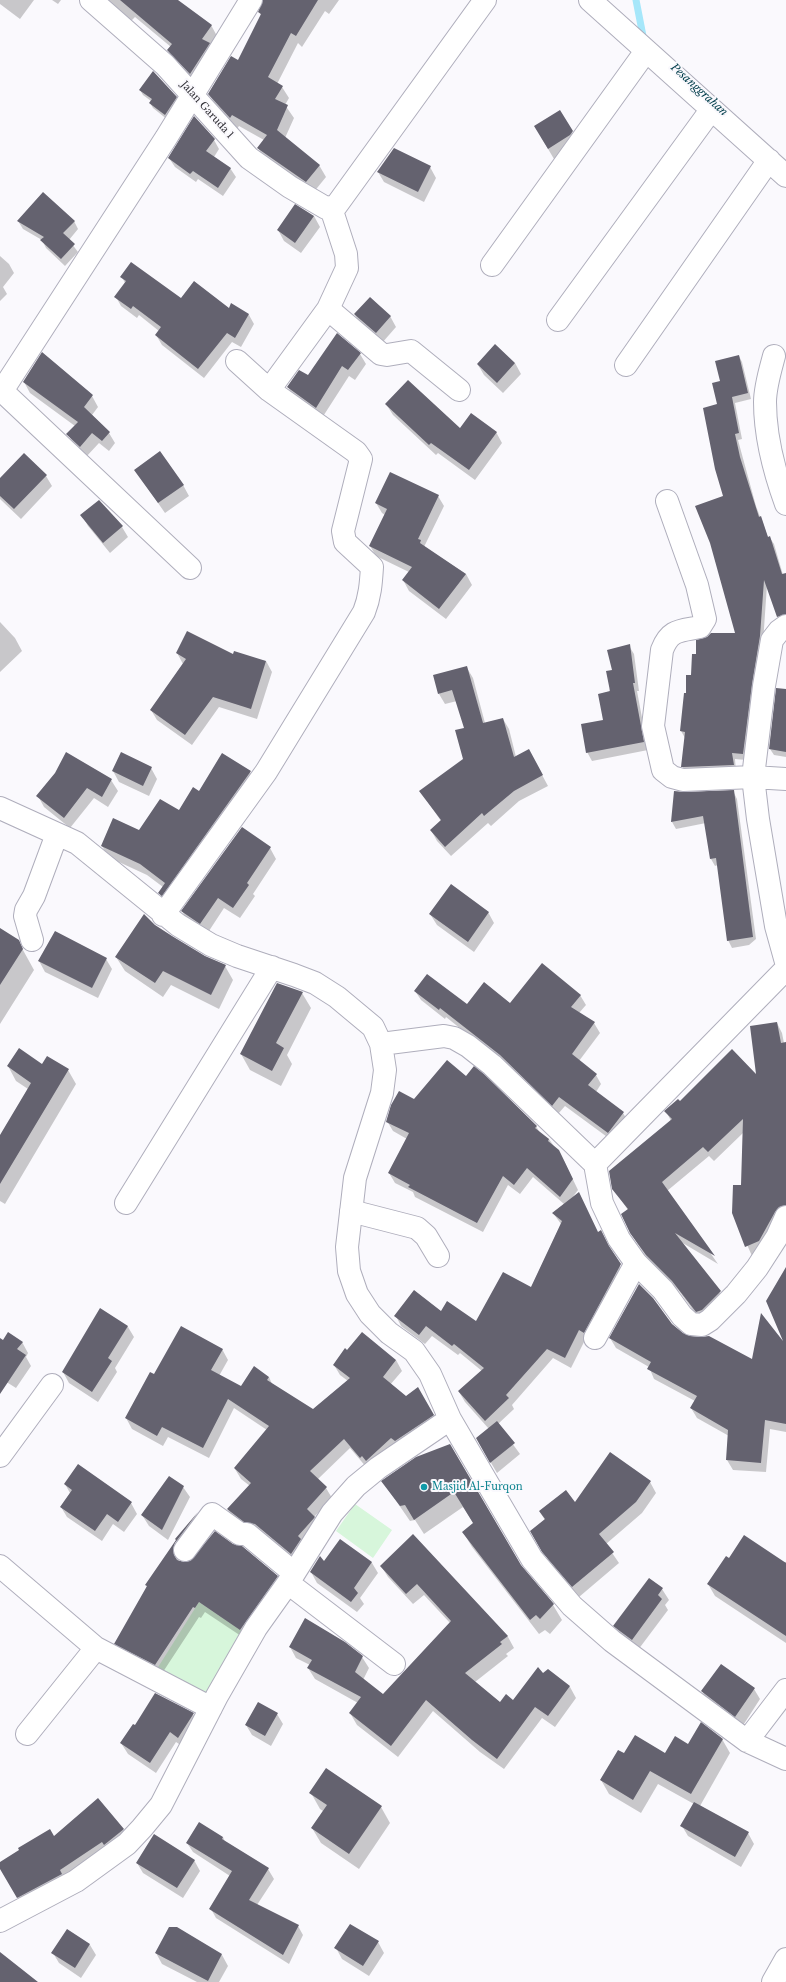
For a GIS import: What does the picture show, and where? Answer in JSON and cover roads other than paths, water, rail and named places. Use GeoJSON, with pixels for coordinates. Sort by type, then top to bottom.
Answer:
{"type":"FeatureCollection","features":[{"type":"Feature","properties":{"kind":"street","name":"Jalan Garuda 1"},"geometry":{"type":"LineString","coordinates":[[91,0],[165,65],[192,93],[249,158],[290,187],[326,208],[333,207]]}},
{"type":"Feature","properties":{"kind":"street"},"geometry":{"type":"LineString","coordinates":[[190,568],[1,390],[166,138],[192,93],[251,0]]}},
{"type":"Feature","properties":{"kind":"street"},"geometry":{"type":"LineString","coordinates":[[269,390],[328,309],[347,268],[346,254],[333,207],[485,0]]}},
{"type":"Feature","properties":{"kind":"street"},"geometry":{"type":"LineString","coordinates":[[590,0],[786,176]]}},
{"type":"Feature","properties":{"kind":"street"},"geometry":{"type":"LineString","coordinates":[[492,265],[646,51]]}},
{"type":"Feature","properties":{"kind":"street"},"geometry":{"type":"LineString","coordinates":[[558,320],[711,110]]}},
{"type":"Feature","properties":{"kind":"street"},"geometry":{"type":"LineString","coordinates":[[626,365],[769,160]]}},
{"type":"Feature","properties":{"kind":"street"},"geometry":{"type":"LineString","coordinates":[[328,309],[381,354],[388,355],[411,351],[459,390]]}},
{"type":"Feature","properties":{"kind":"street"},"geometry":{"type":"LineString","coordinates":[[774,356],[765,401],[770,450],[786,504]]}},
{"type":"Feature","properties":{"kind":"street"},"geometry":{"type":"LineString","coordinates":[[163,914],[266,772],[364,612],[369,601],[372,567],[345,542],[342,531],[361,459],[356,452],[269,390],[237,361]]}},
{"type":"Feature","properties":{"kind":"street"},"geometry":{"type":"LineString","coordinates":[[668,501],[697,585],[705,619],[700,627],[674,632],[666,639],[662,650],[653,726],[663,770],[672,777],[683,780],[753,777],[786,779]]}},
{"type":"Feature","properties":{"kind":"street"},"geometry":{"type":"LineString","coordinates":[[786,626],[778,630],[772,640],[764,686],[753,777],[757,812],[776,926],[786,962]]}},
{"type":"Feature","properties":{"kind":"street"},"geometry":{"type":"LineString","coordinates":[[0,808],[77,844],[163,914],[211,944],[237,956],[272,967],[315,984],[337,997],[373,1028],[381,1044],[385,1070],[382,1093],[355,1178],[347,1246],[348,1271],[357,1294],[370,1314],[389,1333],[414,1351],[430,1374],[450,1419],[532,1559],[572,1606],[612,1641],[746,1741],[786,1759]]}},
{"type":"Feature","properties":{"kind":"street"},"geometry":{"type":"LineString","coordinates":[[32,940],[25,916],[26,910],[34,896],[57,834]]}},
{"type":"Feature","properties":{"kind":"street"},"geometry":{"type":"LineString","coordinates":[[126,1203],[272,967]]}},
{"type":"Feature","properties":{"kind":"street"},"geometry":{"type":"LineString","coordinates":[[595,1164],[786,969]]}},
{"type":"Feature","properties":{"kind":"street"},"geometry":{"type":"LineString","coordinates":[[381,1044],[444,1036],[454,1038],[468,1046],[492,1065],[595,1164],[597,1186],[608,1219],[619,1239],[636,1263],[662,1290],[682,1316],[691,1324],[702,1325],[710,1320],[736,1294],[782,1240],[786,1217]]}},
{"type":"Feature","properties":{"kind":"street"},"geometry":{"type":"LineString","coordinates":[[351,1212],[417,1228],[426,1236],[438,1256]]}},
{"type":"Feature","properties":{"kind":"street"},"geometry":{"type":"LineString","coordinates":[[595,1338],[636,1263]]}},
{"type":"Feature","properties":{"kind":"street"},"geometry":{"type":"LineString","coordinates":[[0,1456],[52,1385]]}},
{"type":"Feature","properties":{"kind":"street"},"geometry":{"type":"LineString","coordinates":[[0,1920],[76,1880],[127,1844],[161,1805],[211,1708],[256,1628],[291,1578],[332,1513],[356,1486],[378,1468],[450,1419]]}},
{"type":"Feature","properties":{"kind":"street"},"geometry":{"type":"LineString","coordinates":[[186,1550],[212,1514],[240,1534],[246,1534],[291,1578],[394,1664]]}},
{"type":"Feature","properties":{"kind":"street"},"geometry":{"type":"LineString","coordinates":[[0,1566],[96,1648],[211,1708]]}},
{"type":"Feature","properties":{"kind":"street"},"geometry":{"type":"LineString","coordinates":[[27,1734],[96,1648]]}},
{"type":"Feature","properties":{"kind":"street"},"geometry":{"type":"LineString","coordinates":[[746,1741],[786,1690]]}},
{"type":"Feature","properties":{"kind":"street"},"geometry":{"type":"LineString","coordinates":[[773,1982],[786,1959]]}},
{"type":"Feature","properties":{"kind":"waterway","name":"Pesanggrahan"},"geometry":{"type":"LineString","coordinates":[[636,0],[643,36],[646,40]]}},
{"type":"Feature","properties":{"kind":"place","name":"Masjid Al-Furqon"},"geometry":{"type":"Point","coordinates":[424,1487]}}]}
